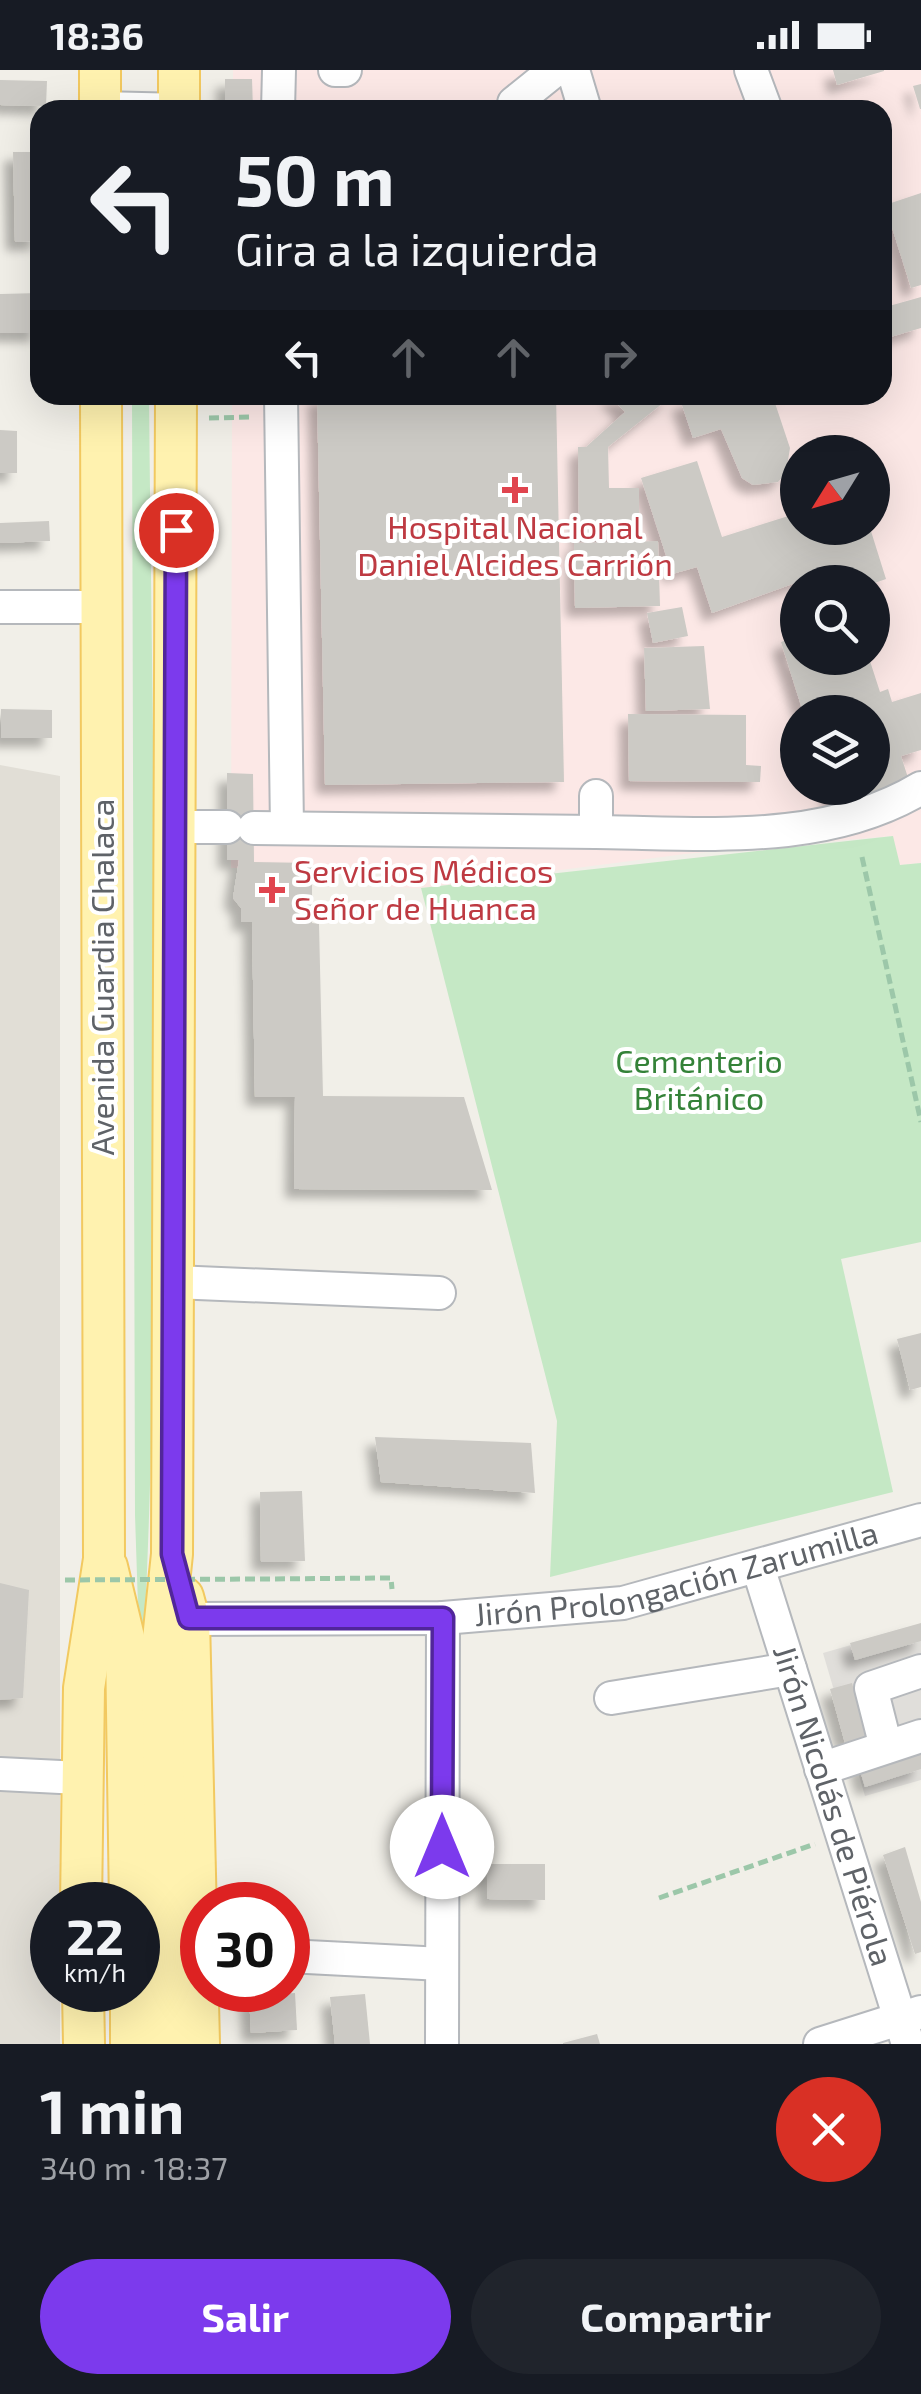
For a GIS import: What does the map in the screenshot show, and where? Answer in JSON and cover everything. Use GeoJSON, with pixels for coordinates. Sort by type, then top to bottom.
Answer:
{"type":"FeatureCollection","features":[{"type":"Feature","properties":{"kind":"main road","name":"Avenida Guardia Chalaca"},"geometry":{"type":"LineString","coordinates":[[82,1882],[84,1688],[104,1559],[101,405]]}},
{"type":"Feature","properties":{"kind":"main road","name":"Avenida Guardia Chalaca"},"geometry":{"type":"LineString","coordinates":[[176,405],[172,1554],[189,1618],[198,1882]]}},
{"type":"Feature","properties":{"kind":"main road","name":"Avenida Guardia Chalaca"},"geometry":{"type":"LineString","coordinates":[[131,1882],[144,1648],[172,1554]]}},
{"type":"Feature","properties":{"kind":"main road","name":"Avenida Guardia Chalaca"},"geometry":{"type":"LineString","coordinates":[[104,1559],[144,1648],[168,2044]]}},
{"type":"Feature","properties":{"kind":"main road"},"geometry":{"type":"LineString","coordinates":[[83,2012],[84,2044]]}},
{"type":"Feature","properties":{"kind":"main road"},"geometry":{"type":"LineString","coordinates":[[130,2012],[131,2044]]}},
{"type":"Feature","properties":{"kind":"main road","name":"Avenida Guardia Chalaca"},"geometry":{"type":"LineString","coordinates":[[199,2012],[199,2044]]}},
{"type":"Feature","properties":{"kind":"street"},"geometry":{"type":"LineString","coordinates":[[278,100],[279,70]]}},
{"type":"Feature","properties":{"kind":"street"},"geometry":{"type":"LineString","coordinates":[[336,70],[345,70]]}},
{"type":"Feature","properties":{"kind":"street"},"geometry":{"type":"LineString","coordinates":[[519,100],[555,70]]}},
{"type":"Feature","properties":{"kind":"street"},"geometry":{"type":"LineString","coordinates":[[573,70],[582,100]]}},
{"type":"Feature","properties":{"kind":"street"},"geometry":{"type":"LineString","coordinates":[[751,70],[762,100]]}},
{"type":"Feature","properties":{"kind":"street"},"geometry":{"type":"LineString","coordinates":[[100,96],[180,100]]}},
{"type":"Feature","properties":{"kind":"street"},"geometry":{"type":"LineString","coordinates":[[282,405],[287,828]]}},
{"type":"Feature","properties":{"kind":"street"},"geometry":{"type":"LineString","coordinates":[[0,607],[102,607]]}},
{"type":"Feature","properties":{"kind":"street"},"geometry":{"type":"LineString","coordinates":[[176,827],[744,833],[896,803],[921,788]]}},
{"type":"Feature","properties":{"kind":"street"},"geometry":{"type":"LineString","coordinates":[[596,796],[596,832]]}},
{"type":"Feature","properties":{"kind":"street"},"geometry":{"type":"LineString","coordinates":[[174,1282],[439,1293]]}},
{"type":"Feature","properties":{"kind":"street","name":"Jirón Prolongación Zarumilla"},"geometry":{"type":"LineString","coordinates":[[189,1618],[443,1618],[623,1603],[921,1520]]}},
{"type":"Feature","properties":{"kind":"street","name":"Jirón Nicolás de Piérola"},"geometry":{"type":"LineString","coordinates":[[758,1567],[842,1834],[910,2025]]}},
{"type":"Feature","properties":{"kind":"street"},"geometry":{"type":"LineString","coordinates":[[442,2044],[443,1618]]}},
{"type":"Feature","properties":{"kind":"street"},"geometry":{"type":"LineString","coordinates":[[611,1698],[790,1669]]}},
{"type":"Feature","properties":{"kind":"street"},"geometry":{"type":"LineString","coordinates":[[886,1748],[871,1688],[921,1671]]}},
{"type":"Feature","properties":{"kind":"street"},"geometry":{"type":"LineString","coordinates":[[821,1768],[921,1736]]}},
{"type":"Feature","properties":{"kind":"street"},"geometry":{"type":"LineString","coordinates":[[0,1774],[80,1778]]}},
{"type":"Feature","properties":{"kind":"street"},"geometry":{"type":"LineString","coordinates":[[310,1957],[442,1964]]}},
{"type":"Feature","properties":{"kind":"street"},"geometry":{"type":"LineString","coordinates":[[820,2044],[910,2025]]}},
{"type":"Feature","properties":{"kind":"path"},"geometry":{"type":"LineString","coordinates":[[862,857],[921,1122]]}},
{"type":"Feature","properties":{"kind":"path"},"geometry":{"type":"LineString","coordinates":[[912,1080],[921,1079]]}},
{"type":"Feature","properties":{"kind":"path"},"geometry":{"type":"LineString","coordinates":[[66,1580],[391,1578],[393,1619]]}},
{"type":"Feature","properties":{"kind":"path"},"geometry":{"type":"LineString","coordinates":[[659,1898],[842,1834]]}},
{"type":"Feature","properties":{"kind":"shaded area","name":"Hospital Nacional Daniel Alcides Carrión"},"geometry":{"type":"Polygon","coordinates":[[[233,70],[921,70],[921,863],[900,865],[892,836],[685,854],[421,888],[392,887],[376,867],[231,868],[232,405],[892,405],[892,100],[233,100],[233,70]]]}},
{"type":"Feature","properties":{"kind":"shaded area"},"geometry":{"type":"Polygon","coordinates":[[[0,765],[60,776],[60,1882],[30,1882],[30,2012],[60,2012],[60,2044],[0,2044],[0,765]]]}},
{"type":"Feature","properties":{"kind":"shaded area"},"geometry":{"type":"Polygon","coordinates":[[[921,1625],[921,1780],[865,1796],[823,1653],[921,1625]]]}},
{"type":"Feature","properties":{"kind":"green space"},"geometry":{"type":"Polygon","coordinates":[[[132,405],[149,405],[155,1209],[141,1697],[135,1515],[132,405]]]}},
{"type":"Feature","properties":{"kind":"green space","name":"Cementerio Británico"},"geometry":{"type":"Polygon","coordinates":[[[893,836],[900,865],[921,863],[921,1242],[841,1259],[893,1492],[550,1577],[557,1421],[421,888],[893,836]]]}},
{"type":"Feature","properties":{"kind":"building"},"geometry":{"type":"Polygon","coordinates":[[[833,70],[884,70],[884,71],[837,85],[833,70]]]}},
{"type":"Feature","properties":{"kind":"building"},"geometry":{"type":"Polygon","coordinates":[[[225,79],[252,79],[253,100],[225,100],[225,79]]]}},
{"type":"Feature","properties":{"kind":"building"},"geometry":{"type":"Polygon","coordinates":[[[0,80],[47,81],[46,100],[30,100],[30,106],[0,105],[0,80]]]}},
{"type":"Feature","properties":{"kind":"building"},"geometry":{"type":"Polygon","coordinates":[[[921,84],[921,109],[920,109],[913,86],[921,84]]]}},
{"type":"Feature","properties":{"kind":"building"},"geometry":{"type":"Polygon","coordinates":[[[13,152],[30,152],[30,241],[15,242],[13,152]]]}},
{"type":"Feature","properties":{"kind":"building"},"geometry":{"type":"Polygon","coordinates":[[[921,193],[921,285],[911,288],[892,227],[892,203],[921,193]]]}},
{"type":"Feature","properties":{"kind":"building"},"geometry":{"type":"Polygon","coordinates":[[[30,293],[30,333],[0,333],[0,294],[30,293]]]}},
{"type":"Feature","properties":{"kind":"building"},"geometry":{"type":"Polygon","coordinates":[[[921,297],[921,328],[892,337],[892,305],[921,297]]]}},
{"type":"Feature","properties":{"kind":"building"},"geometry":{"type":"Polygon","coordinates":[[[317,405],[556,405],[564,782],[325,785],[317,405]]]}},
{"type":"Feature","properties":{"kind":"building"},"geometry":{"type":"Polygon","coordinates":[[[618,405],[660,405],[608,447],[609,488],[639,488],[639,539],[579,540],[578,447],[586,447],[625,412],[618,405]]]}},
{"type":"Feature","properties":{"kind":"building"},"geometry":{"type":"Polygon","coordinates":[[[682,405],[776,405],[786,435],[780,435],[778,482],[753,485],[742,478],[721,429],[693,438],[682,405]]]}},
{"type":"Feature","properties":{"kind":"building"},"geometry":{"type":"Polygon","coordinates":[[[0,430],[17,431],[17,473],[0,473],[0,430]]]}},
{"type":"Feature","properties":{"kind":"building"},"geometry":{"type":"Polygon","coordinates":[[[697,461],[722,537],[780,519],[780,545],[875,545],[882,565],[780,565],[780,588],[712,613],[697,567],[672,574],[641,478],[697,461]]]}},
{"type":"Feature","properties":{"kind":"building"},"geometry":{"type":"Polygon","coordinates":[[[49,521],[50,541],[0,543],[0,523],[49,521]]]}},
{"type":"Feature","properties":{"kind":"building"},"geometry":{"type":"Polygon","coordinates":[[[658,541],[660,606],[575,608],[574,543],[658,541]]]}},
{"type":"Feature","properties":{"kind":"building"},"geometry":{"type":"Polygon","coordinates":[[[682,607],[688,636],[653,643],[647,613],[682,607]]]}},
{"type":"Feature","properties":{"kind":"building"},"geometry":{"type":"Polygon","coordinates":[[[704,646],[710,709],[646,711],[644,648],[704,646]]]}},
{"type":"Feature","properties":{"kind":"building"},"geometry":{"type":"Polygon","coordinates":[[[791,675],[874,675],[880,692],[888,689],[890,695],[798,695],[791,675]]]}},
{"type":"Feature","properties":{"kind":"building"},"geometry":{"type":"Polygon","coordinates":[[[921,693],[921,750],[901,756],[910,784],[890,790],[890,696],[892,702],[921,693]]]}},
{"type":"Feature","properties":{"kind":"building"},"geometry":{"type":"Polygon","coordinates":[[[1,709],[52,710],[52,738],[1,738],[1,709]]]}},
{"type":"Feature","properties":{"kind":"building"},"geometry":{"type":"Polygon","coordinates":[[[628,714],[746,715],[746,765],[761,766],[760,782],[629,781],[628,714]]]}},
{"type":"Feature","properties":{"kind":"building"},"geometry":{"type":"Polygon","coordinates":[[[227,773],[253,774],[254,862],[312,863],[312,923],[319,924],[323,1096],[464,1097],[492,1190],[294,1189],[295,1097],[255,1097],[252,922],[241,922],[241,908],[233,898],[239,860],[227,860],[227,773]]]}},
{"type":"Feature","properties":{"kind":"building"},"geometry":{"type":"Polygon","coordinates":[[[921,1333],[921,1387],[910,1390],[897,1339],[921,1333]]]}},
{"type":"Feature","properties":{"kind":"building"},"geometry":{"type":"Polygon","coordinates":[[[375,1437],[531,1443],[535,1493],[381,1482],[375,1437]]]}},
{"type":"Feature","properties":{"kind":"building"},"geometry":{"type":"Polygon","coordinates":[[[302,1491],[305,1561],[261,1562],[260,1492],[302,1491]]]}},
{"type":"Feature","properties":{"kind":"building"},"geometry":{"type":"Polygon","coordinates":[[[0,1583],[29,1590],[23,1698],[0,1700],[0,1583]]]}},
{"type":"Feature","properties":{"kind":"building"},"geometry":{"type":"Polygon","coordinates":[[[921,1623],[921,1641],[855,1660],[850,1643],[921,1623]]]}},
{"type":"Feature","properties":{"kind":"building"},"geometry":{"type":"Polygon","coordinates":[[[852,1683],[867,1737],[845,1743],[830,1689],[852,1683]]]}},
{"type":"Feature","properties":{"kind":"building"},"geometry":{"type":"Polygon","coordinates":[[[921,1745],[921,1769],[865,1787],[858,1764],[921,1745]]]}},
{"type":"Feature","properties":{"kind":"building"},"geometry":{"type":"Polygon","coordinates":[[[905,1847],[921,1902],[921,1952],[915,1954],[883,1855],[905,1847]]]}},
{"type":"Feature","properties":{"kind":"building"},"geometry":{"type":"Polygon","coordinates":[[[487,1864],[545,1864],[545,1900],[487,1899],[487,1864]]]}},
{"type":"Feature","properties":{"kind":"building"},"geometry":{"type":"Polygon","coordinates":[[[365,1994],[370,2044],[335,2044],[330,1997],[365,1994]]]}},
{"type":"Feature","properties":{"kind":"building"},"geometry":{"type":"Polygon","coordinates":[[[250,2012],[296,2012],[297,2030],[251,2033],[250,2012]]]}},
{"type":"Feature","properties":{"kind":"building"},"geometry":{"type":"Polygon","coordinates":[[[597,2034],[600,2044],[563,2044],[563,2043],[597,2034]]]}},
{"type":"Feature","properties":{"kind":"place","name":"Hospital Nacional Daniel Alcides Carrión"},"geometry":{"type":"Point","coordinates":[515,490]}},
{"type":"Feature","properties":{"kind":"place","name":"Servicios Médicos Señor de Huanca"},"geometry":{"type":"Point","coordinates":[272,890]}},
{"type":"Feature","properties":{"kind":"route"},"geometry":{"type":"LineString","coordinates":[[176,530],[172,1554],[189,1618],[443,1618],[442,1847]]}}]}
